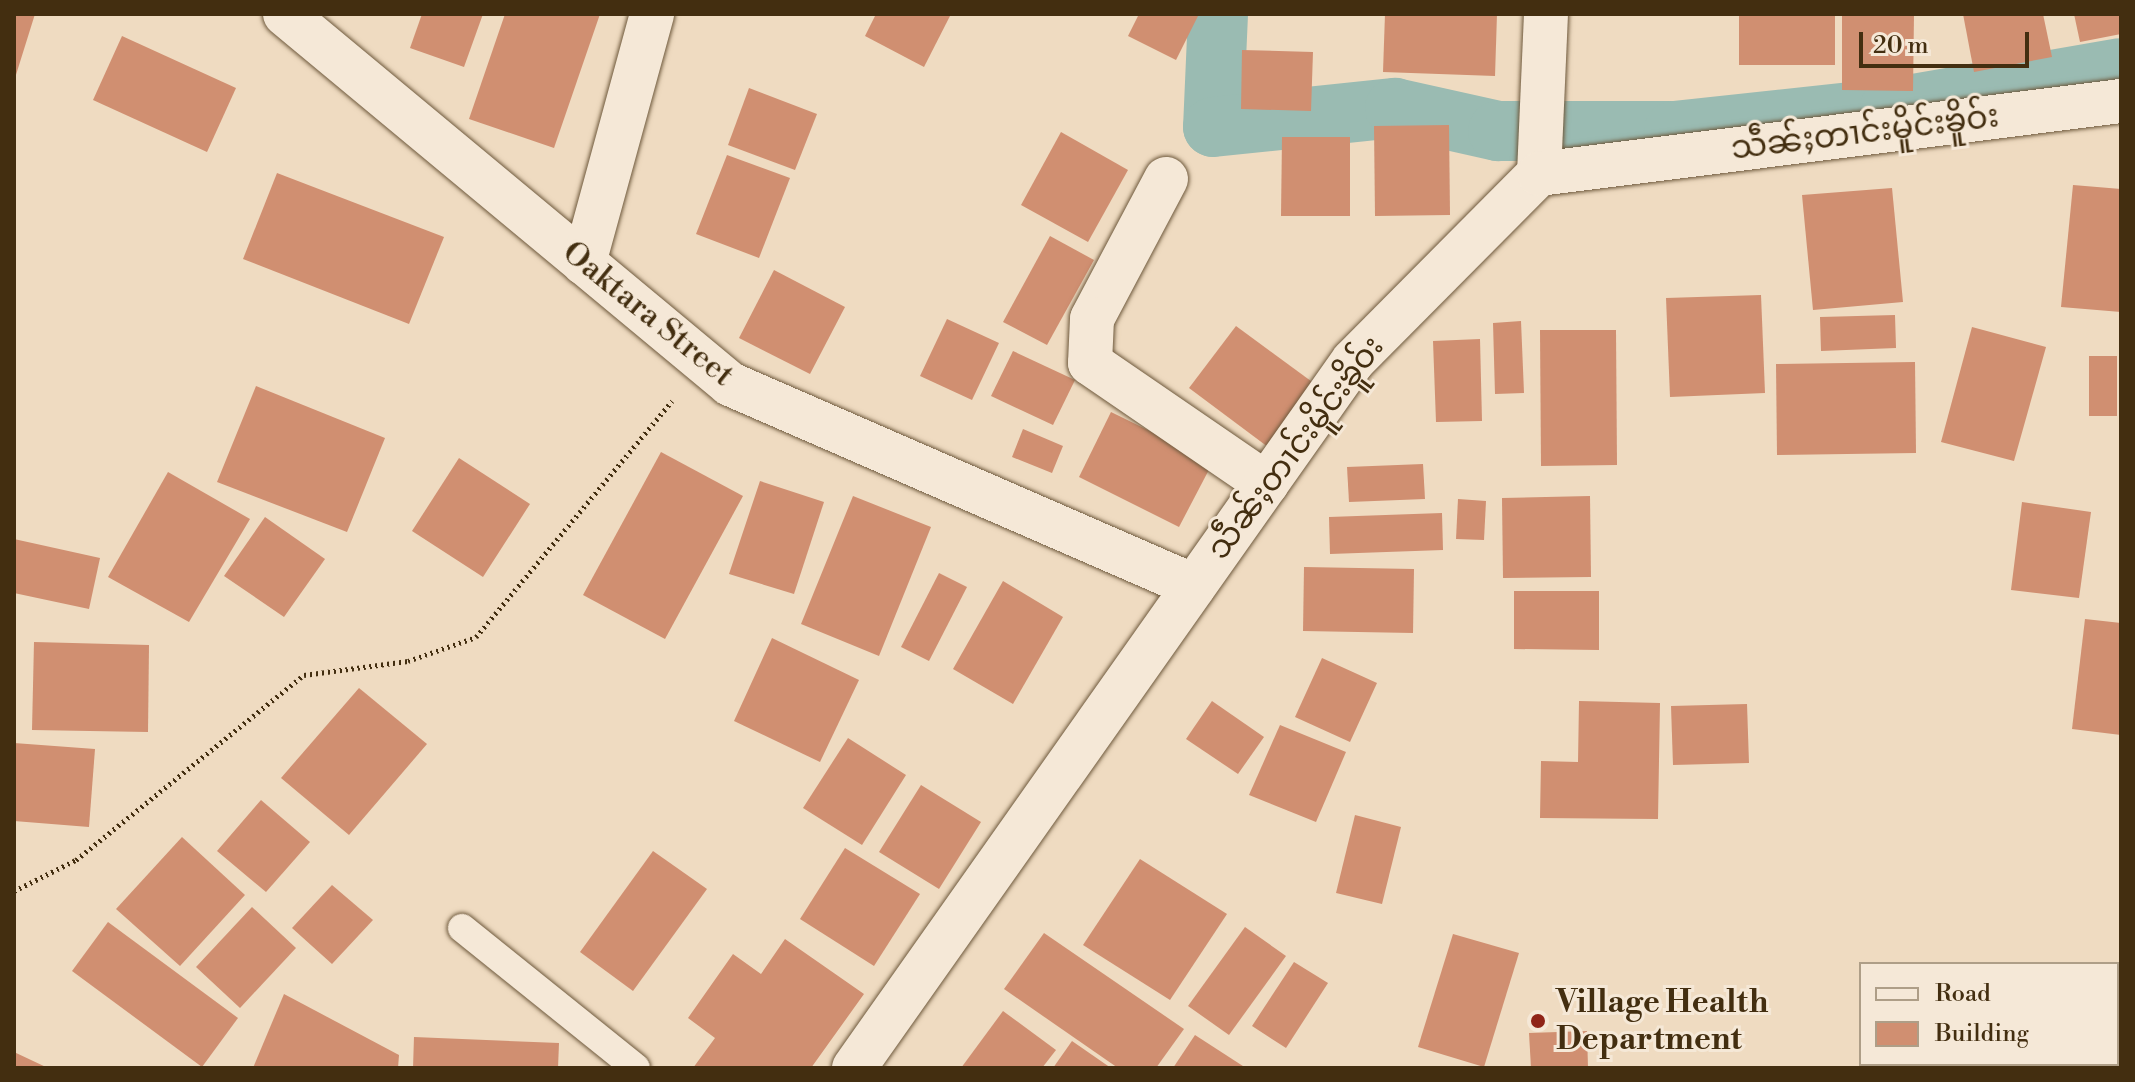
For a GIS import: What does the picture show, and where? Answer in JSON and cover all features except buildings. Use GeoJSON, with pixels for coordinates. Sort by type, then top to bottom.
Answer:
{"type":"FeatureCollection","features":[{"type":"Feature","properties":{"kind":"street","name":"Oaktara Street"},"geometry":{"type":"LineString","coordinates":[[285,14],[730,384],[1194,586]]}},
{"type":"Feature","properties":{"kind":"street"},"geometry":{"type":"LineString","coordinates":[[584,263],[652,14]]}},
{"type":"Feature","properties":{"kind":"street"},"geometry":{"type":"LineString","coordinates":[[1540,142],[1546,14]]}},
{"type":"Feature","properties":{"kind":"street","name":"သဵၼ်ႈတၢင်းမိူင်းၶိူဝ်း"},"geometry":{"type":"LineString","coordinates":[[854,1068],[1353,361],[1540,142],[2121,101]]}},
{"type":"Feature","properties":{"kind":"street"},"geometry":{"type":"LineString","coordinates":[[1166,179],[1092,319],[1090,363],[1267,484]]}},
{"type":"Feature","properties":{"kind":"lane"},"geometry":{"type":"LineString","coordinates":[[462,928],[636,1068]]}},
{"type":"Feature","properties":{"kind":"path"},"geometry":{"type":"LineString","coordinates":[[14,891],[76,860],[304,675],[408,661],[476,637],[703,363]]}},
{"type":"Feature","properties":{"kind":"waterway"},"geometry":{"type":"LineString","coordinates":[[1218,14],[1213,127],[1395,108],[1498,131],[1674,131],[1890,108],[2121,68]]}},
{"type":"Feature","properties":{"kind":"place","name":"Village Health Department"},"geometry":{"type":"Point","coordinates":[1538,1021]}}]}
